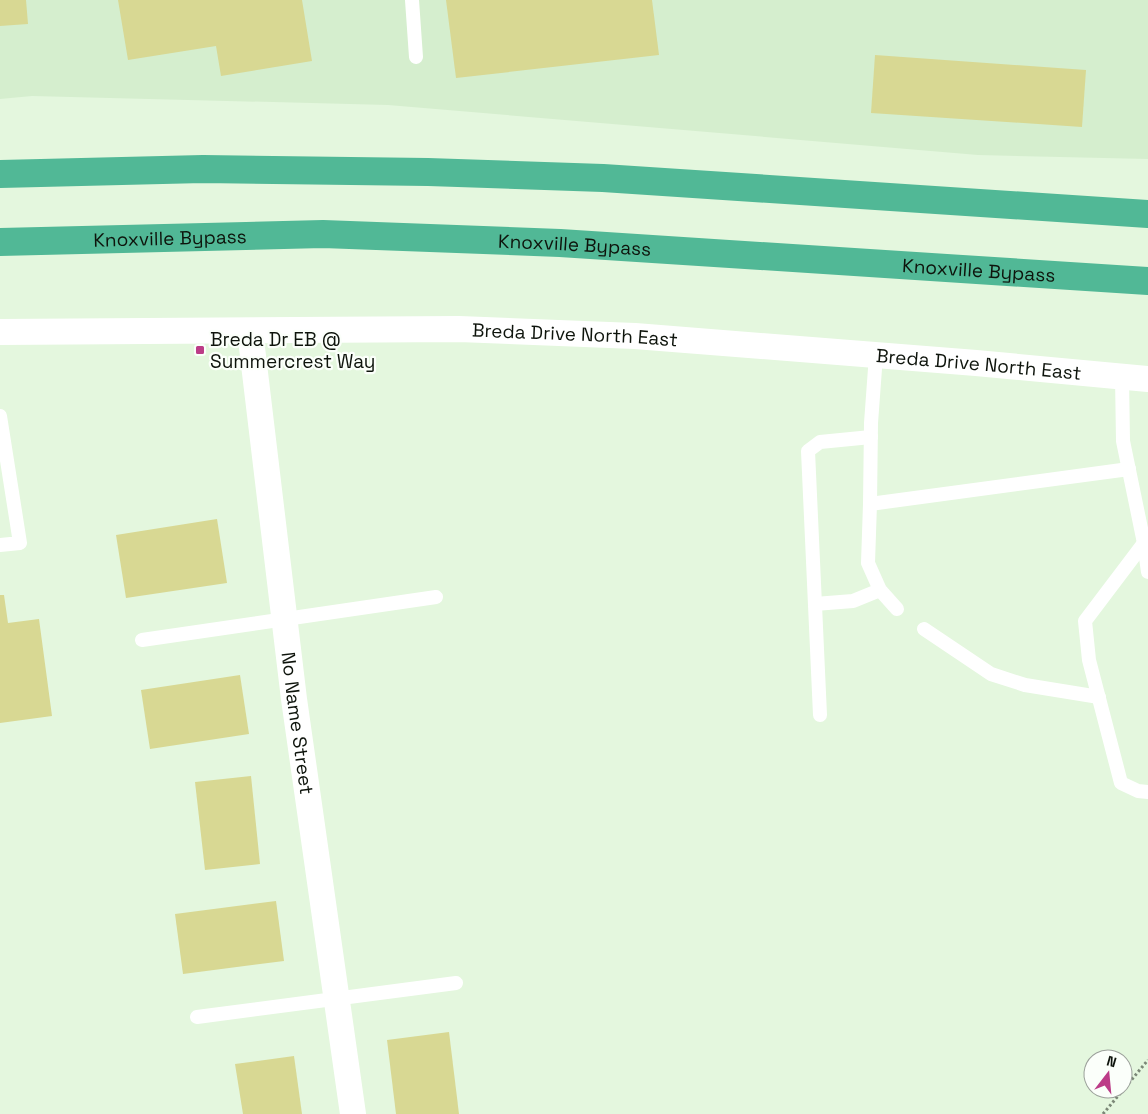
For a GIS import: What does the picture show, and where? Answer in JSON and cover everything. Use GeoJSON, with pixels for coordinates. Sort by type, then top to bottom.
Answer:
{"type":"FeatureCollection","features":[{"type":"Feature","properties":{"kind":"highway"},"geometry":{"type":"LineString","coordinates":[[0,174],[203,169],[438,172],[603,178],[1148,214]]}},
{"type":"Feature","properties":{"kind":"highway","name":"Knoxville Bypass"},"geometry":{"type":"LineString","coordinates":[[0,242],[323,234],[560,243],[1148,281]]}},
{"type":"Feature","properties":{"kind":"street","name":"Breda Drive North East"},"geometry":{"type":"LineString","coordinates":[[0,332],[460,329],[635,336],[1148,379]]}},
{"type":"Feature","properties":{"kind":"street","name":"No Name Street"},"geometry":{"type":"LineString","coordinates":[[250,331],[294,699],[354,1114]]}},
{"type":"Feature","properties":{"kind":"lane"},"geometry":{"type":"LineString","coordinates":[[412,0],[416,57]]}},
{"type":"Feature","properties":{"kind":"lane"},"geometry":{"type":"LineString","coordinates":[[876,355],[871,437],[868,563],[880,590],[898,609]]}},
{"type":"Feature","properties":{"kind":"lane"},"geometry":{"type":"LineString","coordinates":[[1122,376],[1123,441],[1144,543],[1148,572]]}},
{"type":"Feature","properties":{"kind":"lane"},"geometry":{"type":"LineString","coordinates":[[0,416],[5,474],[20,543],[0,545]]}},
{"type":"Feature","properties":{"kind":"lane"},"geometry":{"type":"LineString","coordinates":[[820,715],[808,452],[820,442],[871,437]]}},
{"type":"Feature","properties":{"kind":"lane"},"geometry":{"type":"LineString","coordinates":[[870,504],[1129,469]]}},
{"type":"Feature","properties":{"kind":"lane"},"geometry":{"type":"LineString","coordinates":[[1144,543],[1085,621],[1089,660],[1121,783],[1138,791],[1148,792]]}},
{"type":"Feature","properties":{"kind":"lane"},"geometry":{"type":"LineString","coordinates":[[815,604],[853,601],[880,590]]}},
{"type":"Feature","properties":{"kind":"lane"},"geometry":{"type":"LineString","coordinates":[[142,640],[436,597]]}},
{"type":"Feature","properties":{"kind":"lane"},"geometry":{"type":"LineString","coordinates":[[924,629],[991,674],[1024,685],[1098,697]]}},
{"type":"Feature","properties":{"kind":"lane"},"geometry":{"type":"LineString","coordinates":[[197,1017],[456,983]]}},
{"type":"Feature","properties":{"kind":"path"},"geometry":{"type":"LineString","coordinates":[[1103,1114],[1148,1060]]}},
{"type":"Feature","properties":{"kind":"shaded area"},"geometry":{"type":"Polygon","coordinates":[[[0,0],[1148,0],[1148,159],[978,155],[388,105],[32,96],[0,99],[0,0]]]}},
{"type":"Feature","properties":{"kind":"building"},"geometry":{"type":"Polygon","coordinates":[[[0,0],[26,0],[28,24],[0,26],[0,0]]]}},
{"type":"Feature","properties":{"kind":"building"},"geometry":{"type":"Polygon","coordinates":[[[118,0],[302,0],[312,61],[221,76],[216,46],[128,60],[118,0]]]}},
{"type":"Feature","properties":{"kind":"building"},"geometry":{"type":"Polygon","coordinates":[[[446,0],[652,0],[659,55],[456,78],[446,0]]]}},
{"type":"Feature","properties":{"kind":"building"},"geometry":{"type":"Polygon","coordinates":[[[875,55],[1086,70],[1082,127],[871,113],[875,55]]]}},
{"type":"Feature","properties":{"kind":"building"},"geometry":{"type":"Polygon","coordinates":[[[217,519],[227,583],[126,598],[116,535],[217,519]]]}},
{"type":"Feature","properties":{"kind":"building"},"geometry":{"type":"Polygon","coordinates":[[[0,595],[4,595],[8,623],[39,619],[52,716],[0,723],[0,595]]]}},
{"type":"Feature","properties":{"kind":"building"},"geometry":{"type":"Polygon","coordinates":[[[240,675],[249,734],[150,749],[141,690],[240,675]]]}},
{"type":"Feature","properties":{"kind":"building"},"geometry":{"type":"Polygon","coordinates":[[[251,776],[260,864],[205,870],[195,782],[251,776]]]}},
{"type":"Feature","properties":{"kind":"building"},"geometry":{"type":"Polygon","coordinates":[[[276,901],[284,961],[183,974],[175,914],[276,901]]]}},
{"type":"Feature","properties":{"kind":"building"},"geometry":{"type":"Polygon","coordinates":[[[449,1032],[459,1114],[396,1114],[387,1040],[449,1032]]]}},
{"type":"Feature","properties":{"kind":"building"},"geometry":{"type":"Polygon","coordinates":[[[294,1056],[302,1114],[243,1114],[235,1064],[294,1056]]]}},
{"type":"Feature","properties":{"kind":"place","name":"Breda Dr EB @ Summercrest Way"},"geometry":{"type":"Point","coordinates":[200,350]}}]}
